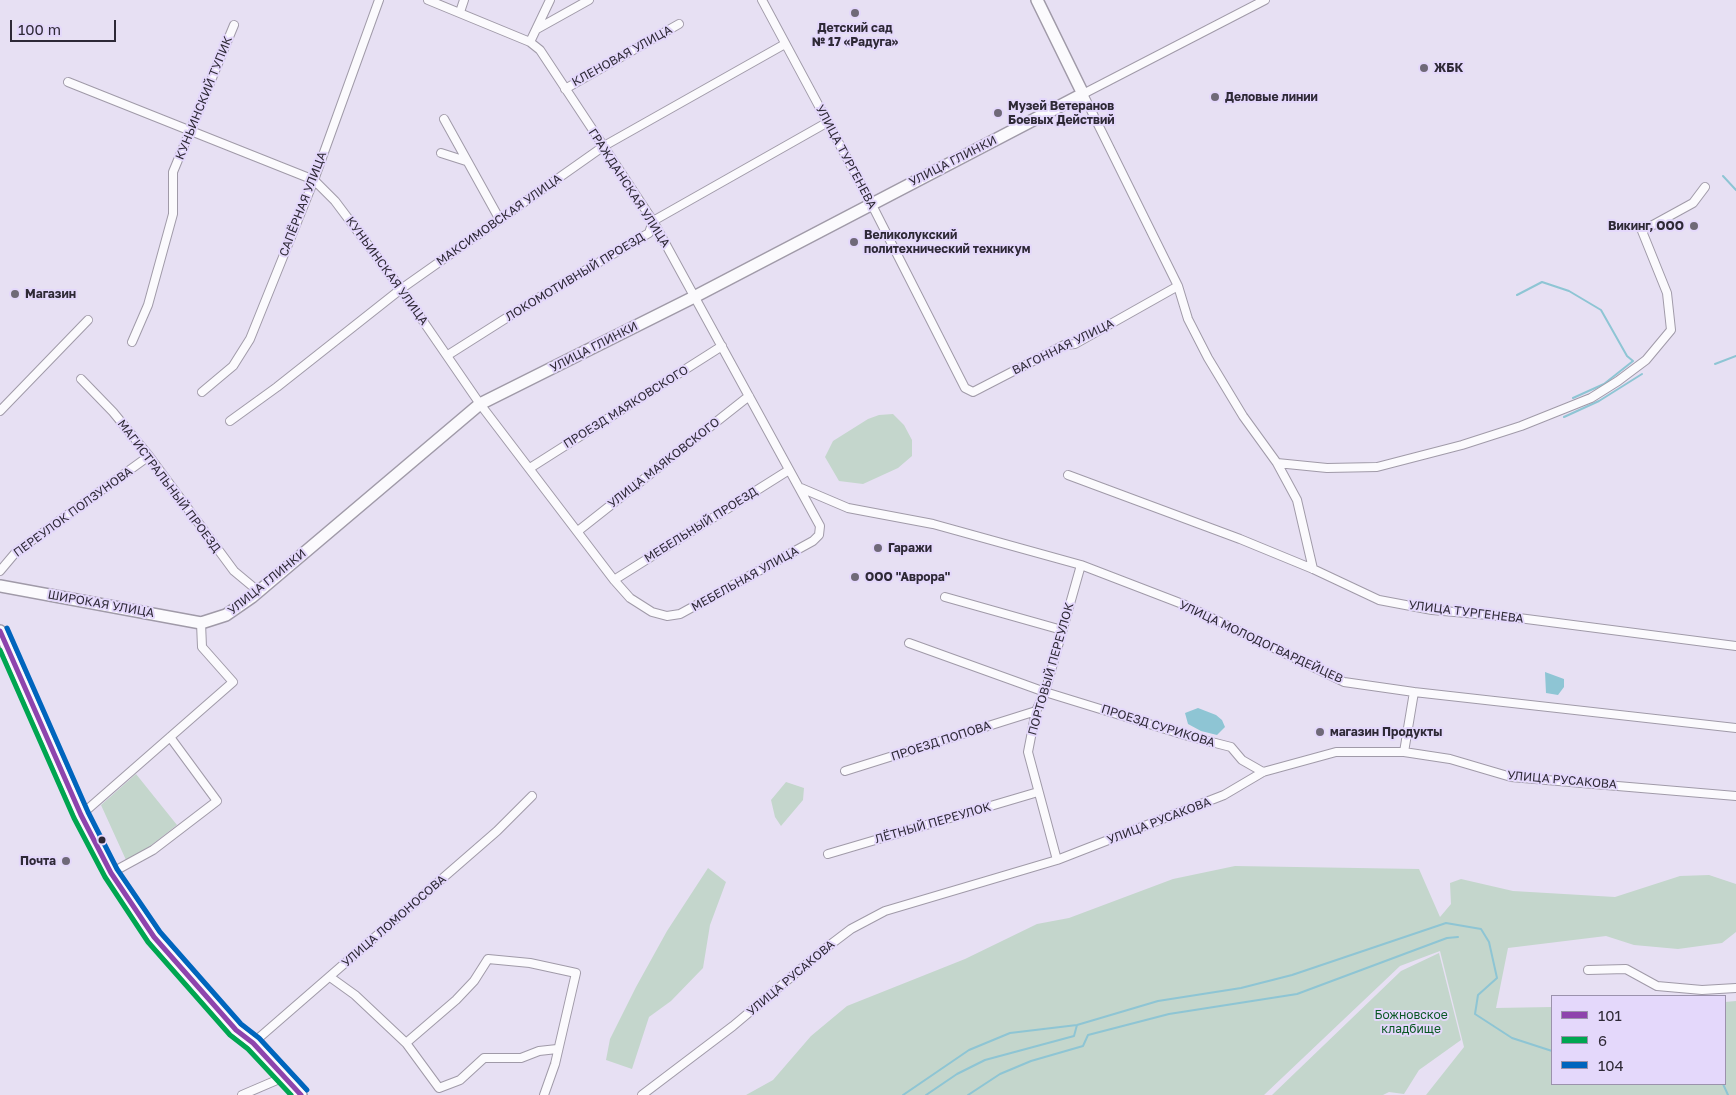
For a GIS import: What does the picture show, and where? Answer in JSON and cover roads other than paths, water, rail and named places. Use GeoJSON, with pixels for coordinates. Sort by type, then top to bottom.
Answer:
{"type":"FeatureCollection","features":[{"type":"Feature","properties":{"kind":"street","name":"САПЁРНАЯ УЛИЦА"},"geometry":{"type":"LineString","coordinates":[[202,392],[233,366],[250,339],[314,180],[379,0]]}},
{"type":"Feature","properties":{"kind":"street","name":"ГРАЖДАНСКАЯ УЛИЦА"},"geometry":{"type":"LineString","coordinates":[[428,0],[530,42],[540,50],[653,221],[789,470],[801,488],[820,526],[819,535]]}},
{"type":"Feature","properties":{"kind":"street"},"geometry":{"type":"LineString","coordinates":[[460,12],[464,0]]}},
{"type":"Feature","properties":{"kind":"street"},"geometry":{"type":"LineString","coordinates":[[530,42],[550,0]]}},
{"type":"Feature","properties":{"kind":"street"},"geometry":{"type":"LineString","coordinates":[[537,29],[589,0]]}},
{"type":"Feature","properties":{"kind":"street","name":"УЛИЦА ТУРГЕНЕВА"},"geometry":{"type":"LineString","coordinates":[[762,0],[871,204],[965,388],[973,392]]}},
{"type":"Feature","properties":{"kind":"street"},"geometry":{"type":"LineString","coordinates":[[1037,0],[1178,286],[1188,319],[1208,358],[1243,416],[1277,463],[1297,500],[1313,569]]}},
{"type":"Feature","properties":{"kind":"street","name":"УЛИЦА ГЛИНКИ"},"geometry":{"type":"LineString","coordinates":[[202,623],[226,615],[258,591],[480,404],[694,297],[1265,0]]}},
{"type":"Feature","properties":{"kind":"street","name":"КЛЕНОВАЯ УЛИЦА"},"geometry":{"type":"LineString","coordinates":[[565,89],[679,24]]}},
{"type":"Feature","properties":{"kind":"street","name":"КУНЬИНСКИЙ ТУПИК"},"geometry":{"type":"LineString","coordinates":[[132,342],[148,305],[173,214],[173,172],[234,25]]}},
{"type":"Feature","properties":{"kind":"street","name":"МАКСИМОВСКАЯ УЛИЦА"},"geometry":{"type":"LineString","coordinates":[[230,421],[278,387],[401,289],[604,146],[784,44]]}},
{"type":"Feature","properties":{"kind":"street","name":"КУНЬИНСКАЯ УЛИЦА"},"geometry":{"type":"LineString","coordinates":[[68,82],[314,180],[335,201],[401,289],[480,404],[614,580],[630,598],[652,612],[667,616]]}},
{"type":"Feature","properties":{"kind":"street"},"geometry":{"type":"LineString","coordinates":[[444,119],[500,220]]}},
{"type":"Feature","properties":{"kind":"street","name":"ЛОКОМОТИВНЫЙ ПРОЕЗД"},"geometry":{"type":"LineString","coordinates":[[448,355],[538,298],[649,233],[653,221],[828,122]]}},
{"type":"Feature","properties":{"kind":"street"},"geometry":{"type":"LineString","coordinates":[[441,153],[466,161]]}},
{"type":"Feature","properties":{"kind":"street"},"geometry":{"type":"LineString","coordinates":[[1277,463],[1326,468],[1377,467],[1462,445],[1521,426],[1591,398],[1618,382],[1646,360],[1671,330],[1667,293],[1642,231],[1693,203],[1705,187]]}},
{"type":"Feature","properties":{"kind":"street","name":"ВАГОННАЯ УЛИЦА"},"geometry":{"type":"LineString","coordinates":[[973,392],[1064,345],[1075,344],[1178,286]]}},
{"type":"Feature","properties":{"kind":"street"},"geometry":{"type":"LineString","coordinates":[[0,411],[88,320]]}},
{"type":"Feature","properties":{"kind":"street","name":"ПРОЕЗД МАЯКОВСКОГО"},"geometry":{"type":"LineString","coordinates":[[530,468],[722,346]]}},
{"type":"Feature","properties":{"kind":"street","name":"МАГИСТРАЛЬНЫЙ ПРОЕЗД"},"geometry":{"type":"LineString","coordinates":[[81,379],[113,412],[149,456],[234,571],[258,591]]}},
{"type":"Feature","properties":{"kind":"street","name":"УЛИЦА МАЯКОВСКОГО"},"geometry":{"type":"LineString","coordinates":[[578,531],[749,396]]}},
{"type":"Feature","properties":{"kind":"street","name":"ПЕРЕУЛОК ПОЛЗУНОВА"},"geometry":{"type":"LineString","coordinates":[[0,571],[16,552],[149,456]]}},
{"type":"Feature","properties":{"kind":"street","name":"МЕБЕЛЬНЫЙ ПРОЕЗД"},"geometry":{"type":"LineString","coordinates":[[614,580],[789,470]]}},
{"type":"Feature","properties":{"kind":"street","name":"УЛИЦА ТУРГЕНЕВА"},"geometry":{"type":"LineString","coordinates":[[1068,475],[1313,569],[1379,600],[1432,610],[1511,616],[1736,646]]}},
{"type":"Feature","properties":{"kind":"street","name":"УЛИЦА МОЛОДОГВАРДЕЙЦЕВ"},"geometry":{"type":"LineString","coordinates":[[801,488],[848,508],[933,524],[1081,565],[1185,605],[1344,682],[1414,692],[1736,728]]}},
{"type":"Feature","properties":{"kind":"street","name":"МЕБЕЛЬНАЯ УЛИЦА"},"geometry":{"type":"LineString","coordinates":[[667,616],[680,614],[694,607],[819,535]]}},
{"type":"Feature","properties":{"kind":"street","name":"ПОРТОВЫЙ ПЕРЕУЛОК"},"geometry":{"type":"LineString","coordinates":[[1056,860],[1028,752],[1036,711],[1045,692],[1081,565]]}},
{"type":"Feature","properties":{"kind":"street","name":"ШИРОКАЯ УЛИЦА"},"geometry":{"type":"LineString","coordinates":[[0,586],[202,623]]}},
{"type":"Feature","properties":{"kind":"street"},"geometry":{"type":"LineString","coordinates":[[945,597],[1062,630]]}},
{"type":"Feature","properties":{"kind":"street"},"geometry":{"type":"LineString","coordinates":[[81,815],[233,682],[202,647],[202,623]]}},
{"type":"Feature","properties":{"kind":"street"},"geometry":{"type":"LineString","coordinates":[[0,630],[81,815],[111,873],[154,937],[236,1030],[253,1043],[301,1095]]}},
{"type":"Feature","properties":{"kind":"street"},"geometry":{"type":"LineString","coordinates":[[909,643],[1045,692]]}},
{"type":"Feature","properties":{"kind":"street","name":"ПРОЕЗД СУРИКОВА"},"geometry":{"type":"LineString","coordinates":[[1045,692],[1188,736],[1231,747],[1242,760],[1263,772]]}},
{"type":"Feature","properties":{"kind":"street"},"geometry":{"type":"LineString","coordinates":[[1404,752],[1414,692]]}},
{"type":"Feature","properties":{"kind":"street","name":"ПРОЕЗД ПОПОВА"},"geometry":{"type":"LineString","coordinates":[[845,772],[1036,711]]}},
{"type":"Feature","properties":{"kind":"street"},"geometry":{"type":"LineString","coordinates":[[111,873],[153,850],[217,801],[170,738]]}},
{"type":"Feature","properties":{"kind":"street","name":"УЛИЦА РУСАКОВА"},"geometry":{"type":"LineString","coordinates":[[642,1095],[732,1026],[851,929],[885,911],[1056,860],[1224,795],[1263,772],[1336,752],[1404,752],[1450,759],[1511,778],[1736,796]]}},
{"type":"Feature","properties":{"kind":"street","name":"ЛЁТНЫЙ ПЕРЕУЛОК"},"geometry":{"type":"LineString","coordinates":[[828,854],[1038,792]]}},
{"type":"Feature","properties":{"kind":"street","name":"УЛИЦА ЛОМОНОСОВА"},"geometry":{"type":"LineString","coordinates":[[253,1043],[497,831],[532,796]]}},
{"type":"Feature","properties":{"kind":"street"},"geometry":{"type":"LineString","coordinates":[[406,1043],[456,1000],[474,981],[488,959],[530,963],[576,973],[555,1064],[544,1095]]}},
{"type":"Feature","properties":{"kind":"street"},"geometry":{"type":"LineString","coordinates":[[1588,970],[1626,969],[1657,986],[1702,990],[1736,988]]}},
{"type":"Feature","properties":{"kind":"street"},"geometry":{"type":"LineString","coordinates":[[330,977],[355,996],[406,1043],[439,1088],[460,1080],[484,1058],[521,1058],[539,1051],[557,1050]]}},
{"type":"Feature","properties":{"kind":"street"},"geometry":{"type":"LineString","coordinates":[[242,1095],[284,1077]]}},
{"type":"Feature","properties":{"kind":"water"},"geometry":{"type":"Polygon","coordinates":[[[1545,672],[1564,679],[1564,687],[1558,695],[1546,693],[1545,672]]]}},
{"type":"Feature","properties":{"kind":"water"},"geometry":{"type":"Polygon","coordinates":[[[1198,708],[1216,715],[1222,720],[1225,727],[1217,735],[1201,731],[1188,724],[1185,713],[1198,708]]]}},
{"type":"Feature","properties":{"kind":"waterway"},"geometry":{"type":"LineString","coordinates":[[1723,176],[1736,190]]}},
{"type":"Feature","properties":{"kind":"waterway"},"geometry":{"type":"LineString","coordinates":[[1517,295],[1542,282],[1569,291],[1601,310],[1627,356],[1633,361],[1604,384],[1573,398]]}},
{"type":"Feature","properties":{"kind":"waterway"},"geometry":{"type":"LineString","coordinates":[[1715,364],[1736,356]]}},
{"type":"Feature","properties":{"kind":"waterway"},"geometry":{"type":"LineString","coordinates":[[1564,417],[1599,401],[1642,374]]}},
{"type":"Feature","properties":{"kind":"waterway"},"geometry":{"type":"LineString","coordinates":[[903,1095],[969,1050],[1010,1033],[1077,1025],[1158,1001],[1241,988],[1292,975],[1446,923],[1481,929],[1489,942],[1497,978],[1478,995],[1475,1014],[1512,1038],[1551,1051]]}},
{"type":"Feature","properties":{"kind":"waterway"},"geometry":{"type":"LineString","coordinates":[[968,1095],[1000,1074],[1031,1061],[1083,1046],[1088,1035],[1169,1014],[1297,994],[1447,938],[1458,937]]}},
{"type":"Feature","properties":{"kind":"waterway"},"geometry":{"type":"LineString","coordinates":[[926,1095],[957,1074],[985,1060],[1074,1036],[1077,1025]]}},
{"type":"Feature","properties":{"kind":"waterway"},"geometry":{"type":"LineString","coordinates":[[1723,1085],[1728,1095]]}},
{"type":"Feature","properties":{"kind":"place","name":"Детский сад № 17 «Радуга»"},"geometry":{"type":"Point","coordinates":[855,13]}},
{"type":"Feature","properties":{"kind":"place","name":"ЖБК"},"geometry":{"type":"Point","coordinates":[1424,68]}},
{"type":"Feature","properties":{"kind":"place","name":"Деловые линии"},"geometry":{"type":"Point","coordinates":[1215,97]}},
{"type":"Feature","properties":{"kind":"place","name":"Музей Ветеранов Боевых Действий"},"geometry":{"type":"Point","coordinates":[998,113]}},
{"type":"Feature","properties":{"kind":"place","name":"Викинг, ООО"},"geometry":{"type":"Point","coordinates":[1694,226]}},
{"type":"Feature","properties":{"kind":"place","name":"Великолукский политехнический техникум"},"geometry":{"type":"Point","coordinates":[854,242]}},
{"type":"Feature","properties":{"kind":"place","name":"Магазин"},"geometry":{"type":"Point","coordinates":[15,294]}},
{"type":"Feature","properties":{"kind":"place","name":"Гаражи"},"geometry":{"type":"Point","coordinates":[878,548]}},
{"type":"Feature","properties":{"kind":"place","name":"ООО \"Аврора\""},"geometry":{"type":"Point","coordinates":[855,577]}},
{"type":"Feature","properties":{"kind":"place","name":"магазин Продукты"},"geometry":{"type":"Point","coordinates":[1320,732]}},
{"type":"Feature","properties":{"kind":"place","name":"Почта"},"geometry":{"type":"Point","coordinates":[66,861]}},
{"type":"Feature","properties":{"kind":"park label","name":"Божновское кладбище"},"geometry":{"type":"Point","coordinates":[1411,1022]}}]}
